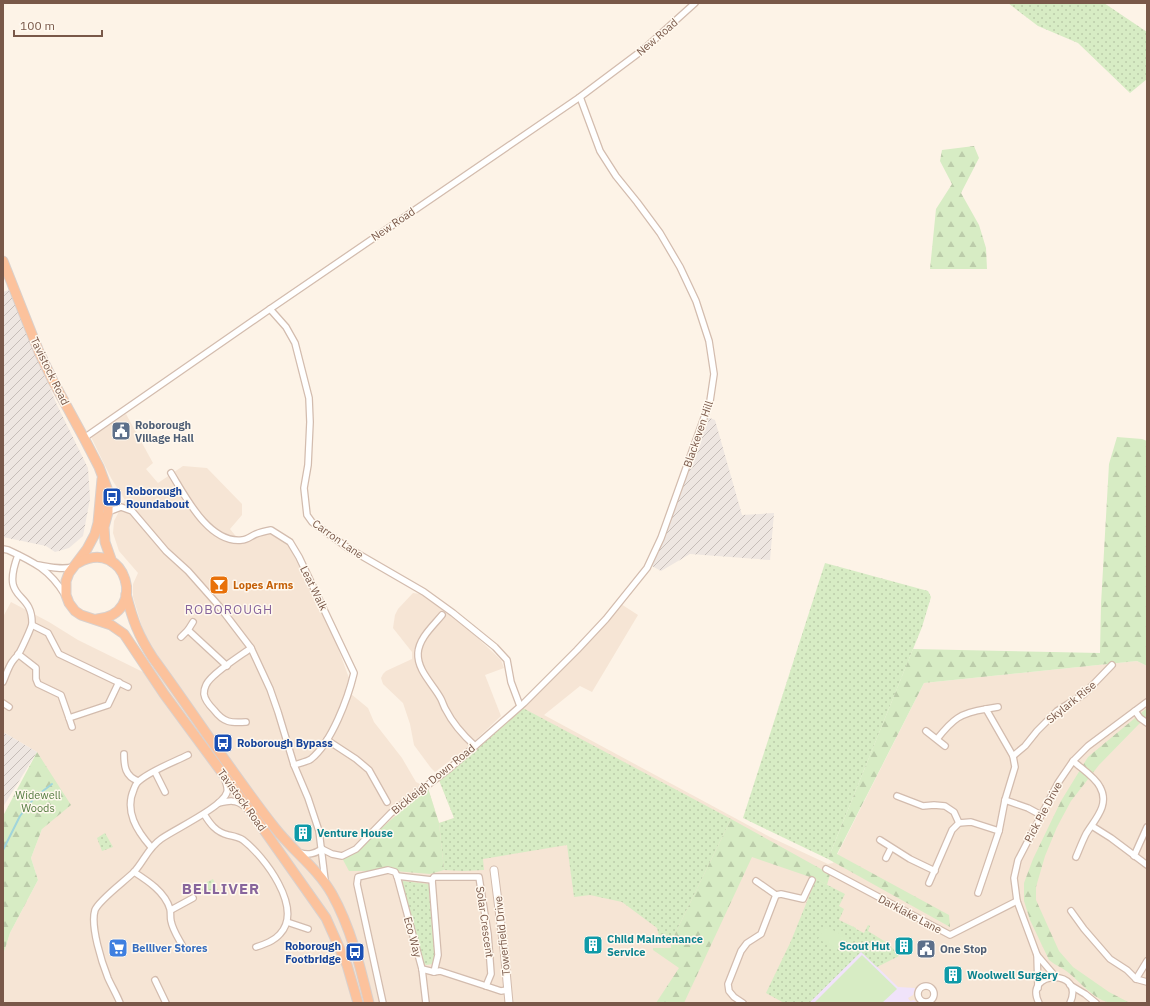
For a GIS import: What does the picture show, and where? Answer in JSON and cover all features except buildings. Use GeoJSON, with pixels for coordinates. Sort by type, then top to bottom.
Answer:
{"type":"FeatureCollection","features":[{"type":"Feature","properties":{"kind":"highway","name":"Tavistock Road"},"geometry":{"type":"LineString","coordinates":[[3,261],[39,352],[99,467],[102,479],[108,491],[108,512],[104,527],[105,542],[112,562],[122,571],[125,578],[127,584],[126,594],[134,624],[141,639],[262,812],[295,852],[319,875],[328,888],[346,924],[370,1003]]}},
{"type":"Feature","properties":{"kind":"highway","name":"Tavistock Road"},"geometry":{"type":"LineString","coordinates":[[102,479],[98,523],[88,549],[66,580],[68,599],[75,611],[81,615],[111,625],[124,634],[164,694],[254,816],[326,918],[347,965],[358,1003]]}},
{"type":"Feature","properties":{"kind":"highway"},"geometry":{"type":"LineString","coordinates":[[76,565],[88,559],[94,558],[101,558],[112,562]]}},
{"type":"Feature","properties":{"kind":"highway"},"geometry":{"type":"LineString","coordinates":[[95,619],[108,616],[116,612],[121,607],[126,594]]}},
{"type":"Feature","properties":{"kind":"street","name":"New Road"},"geometry":{"type":"LineString","coordinates":[[84,438],[580,97],[644,49],[695,3]]}},
{"type":"Feature","properties":{"kind":"street","name":"Blackeven Hill"},"geometry":{"type":"LineString","coordinates":[[522,705],[606,619],[647,568],[662,538],[710,401],[714,374],[709,341],[696,301],[680,267],[660,233],[616,176],[600,151],[580,97]]}},
{"type":"Feature","properties":{"kind":"street","name":"Carron Lane"},"geometry":{"type":"LineString","coordinates":[[270,309],[286,327],[295,343],[309,398],[310,422],[308,465],[304,488],[307,515],[312,522],[348,548],[424,592],[473,628],[495,647],[506,660],[511,682],[522,705]]}},
{"type":"Feature","properties":{"kind":"street","name":"Leat Walk"},"geometry":{"type":"LineString","coordinates":[[171,473],[198,516],[214,532],[226,539],[242,541],[255,534],[271,530],[290,542],[299,557],[354,673],[343,707],[327,740],[310,760],[294,765]]}},
{"type":"Feature","properties":{"kind":"street","name":"Tavistock Road"},"geometry":{"type":"LineString","coordinates":[[108,512],[121,507],[132,511],[166,551],[189,572],[214,599],[251,648],[270,689],[294,765],[308,798],[319,831],[324,876],[328,888]]}},
{"type":"Feature","properties":{"kind":"street"},"geometry":{"type":"LineString","coordinates":[[3,549],[38,565],[58,584],[68,599]]}},
{"type":"Feature","properties":{"kind":"street"},"geometry":{"type":"LineString","coordinates":[[3,682],[32,625],[31,612],[13,592],[10,585],[9,579],[18,555]]}},
{"type":"Feature","properties":{"kind":"street"},"geometry":{"type":"LineString","coordinates":[[38,565],[68,568],[76,565]]}},
{"type":"Feature","properties":{"kind":"street"},"geometry":{"type":"LineString","coordinates":[[442,615],[426,634],[420,645],[418,654],[421,666],[441,699],[446,711],[465,737],[475,746]]}},
{"type":"Feature","properties":{"kind":"street"},"geometry":{"type":"LineString","coordinates":[[181,637],[193,622]]}},
{"type":"Feature","properties":{"kind":"street"},"geometry":{"type":"LineString","coordinates":[[32,625],[48,633],[59,654],[128,687]]}},
{"type":"Feature","properties":{"kind":"street"},"geometry":{"type":"LineString","coordinates":[[188,630],[227,666]]}},
{"type":"Feature","properties":{"kind":"street"},"geometry":{"type":"LineString","coordinates":[[246,722],[233,723],[224,720],[208,703],[204,694],[205,685],[214,676],[251,648]]}},
{"type":"Feature","properties":{"kind":"street"},"geometry":{"type":"LineString","coordinates":[[18,654],[36,668],[36,679],[38,684],[61,696],[72,728]]}},
{"type":"Feature","properties":{"kind":"street","name":"Skylark Rise"},"geometry":{"type":"LineString","coordinates":[[1013,756],[1025,746],[1036,731],[1057,711],[1084,694],[1112,665]]}},
{"type":"Feature","properties":{"kind":"street"},"geometry":{"type":"LineString","coordinates":[[69,718],[108,705],[120,682]]}},
{"type":"Feature","properties":{"kind":"street","name":"Pick Pie Drive"},"geometry":{"type":"LineString","coordinates":[[1037,1002],[1037,955],[1017,901],[1014,878],[1018,860],[1058,783],[1073,761],[1088,746],[1147,702]]}},
{"type":"Feature","properties":{"kind":"street"},"geometry":{"type":"LineString","coordinates":[[3,703],[9,707]]}},
{"type":"Feature","properties":{"kind":"street","name":"Bickleigh Down Road"},"geometry":{"type":"LineString","coordinates":[[322,848],[332,854],[342,856],[356,849],[391,813],[445,772],[522,705]]}},
{"type":"Feature","properties":{"kind":"street"},"geometry":{"type":"LineString","coordinates":[[937,739],[951,722],[962,715],[975,710],[998,707]]}},
{"type":"Feature","properties":{"kind":"street"},"geometry":{"type":"LineString","coordinates":[[978,893],[998,831],[1015,766],[1013,756],[986,709]]}},
{"type":"Feature","properties":{"kind":"street"},"geometry":{"type":"LineString","coordinates":[[1135,711],[1147,723]]}},
{"type":"Feature","properties":{"kind":"street"},"geometry":{"type":"LineString","coordinates":[[926,731],[945,746]]}},
{"type":"Feature","properties":{"kind":"street"},"geometry":{"type":"LineString","coordinates":[[327,740],[356,759],[369,770],[387,802]]}},
{"type":"Feature","properties":{"kind":"street"},"geometry":{"type":"LineString","coordinates":[[124,754],[127,774],[138,782]]}},
{"type":"Feature","properties":{"kind":"street"},"geometry":{"type":"LineString","coordinates":[[152,847],[137,828],[132,816],[130,804],[132,794],[138,782],[188,755]]}},
{"type":"Feature","properties":{"kind":"street"},"geometry":{"type":"LineString","coordinates":[[1073,761],[1100,785],[1103,795],[1103,806],[1086,835],[1076,857]]}},
{"type":"Feature","properties":{"kind":"street"},"geometry":{"type":"LineString","coordinates":[[120,1003],[109,980],[102,960],[94,924],[95,910],[102,901],[134,872],[152,847],[162,838],[204,814],[218,804],[225,796],[227,791],[226,782],[218,767]]}},
{"type":"Feature","properties":{"kind":"street"},"geometry":{"type":"LineString","coordinates":[[154,772],[165,792]]}},
{"type":"Feature","properties":{"kind":"street"},"geometry":{"type":"LineString","coordinates":[[897,796],[923,806],[934,804],[945,806],[954,812],[960,823]]}},
{"type":"Feature","properties":{"kind":"street"},"geometry":{"type":"LineString","coordinates":[[218,804],[228,800],[237,802],[242,804],[254,816]]}},
{"type":"Feature","properties":{"kind":"street"},"geometry":{"type":"LineString","coordinates":[[1005,800],[1028,808],[1041,815]]}},
{"type":"Feature","properties":{"kind":"street"},"geometry":{"type":"LineString","coordinates":[[204,814],[210,824],[217,831],[241,839],[268,867],[282,889],[286,903],[287,922],[281,934],[275,940],[256,947]]}},
{"type":"Feature","properties":{"kind":"street"},"geometry":{"type":"LineString","coordinates":[[929,883],[952,830],[960,823],[971,822],[998,831]]}},
{"type":"Feature","properties":{"kind":"street"},"geometry":{"type":"LineString","coordinates":[[1092,826],[1111,838],[1147,865]]}},
{"type":"Feature","properties":{"kind":"street"},"geometry":{"type":"LineString","coordinates":[[1134,856],[1147,827]]}},
{"type":"Feature","properties":{"kind":"street"},"geometry":{"type":"LineString","coordinates":[[880,840],[910,860],[935,871]]}},
{"type":"Feature","properties":{"kind":"street"},"geometry":{"type":"LineString","coordinates":[[295,852],[306,855],[312,854],[322,848]]}},
{"type":"Feature","properties":{"kind":"street"},"geometry":{"type":"LineString","coordinates":[[886,858],[891,848]]}},
{"type":"Feature","properties":{"kind":"street","name":"Darklake Lane"},"geometry":{"type":"LineString","coordinates":[[826,869],[950,935],[1017,901]]}},
{"type":"Feature","properties":{"kind":"street"},"geometry":{"type":"LineString","coordinates":[[383,1003],[359,895],[357,884],[358,877],[388,870],[396,874],[432,880],[438,955],[434,972]]}},
{"type":"Feature","properties":{"kind":"street","name":"Towerfield Drive"},"geometry":{"type":"LineString","coordinates":[[494,870],[509,1003]]}},
{"type":"Feature","properties":{"kind":"street"},"geometry":{"type":"LineString","coordinates":[[134,872],[157,889],[166,900],[171,910],[173,929],[183,947]]}},
{"type":"Feature","properties":{"kind":"street","name":"Eco Way"},"geometry":{"type":"LineString","coordinates":[[396,874],[422,969],[426,1003]]}},
{"type":"Feature","properties":{"kind":"street","name":"Solar Crescent"},"geometry":{"type":"LineString","coordinates":[[432,880],[434,877],[479,877],[488,934],[491,974],[486,986]]}},
{"type":"Feature","properties":{"kind":"street"},"geometry":{"type":"LineString","coordinates":[[756,881],[776,895],[781,894],[803,899],[812,880]]}},
{"type":"Feature","properties":{"kind":"street"},"geometry":{"type":"LineString","coordinates":[[743,1003],[734,997],[729,991],[728,984],[741,951],[747,944],[761,934],[776,895]]}},
{"type":"Feature","properties":{"kind":"street"},"geometry":{"type":"LineString","coordinates":[[171,910],[193,898]]}},
{"type":"Feature","properties":{"kind":"street"},"geometry":{"type":"LineString","coordinates":[[1071,911],[1084,930],[1110,959],[1127,970],[1136,979],[1147,982]]}},
{"type":"Feature","properties":{"kind":"street"},"geometry":{"type":"LineString","coordinates":[[287,922],[308,928]]}},
{"type":"Feature","properties":{"kind":"street","name":"Pick Pie Drive"},"geometry":{"type":"LineString","coordinates":[[1037,955],[1055,976]]}},
{"type":"Feature","properties":{"kind":"street"},"geometry":{"type":"LineString","coordinates":[[1136,979],[1147,961]]}},
{"type":"Feature","properties":{"kind":"street"},"geometry":{"type":"LineString","coordinates":[[422,969],[434,972],[440,971],[501,991],[508,990]]}},
{"type":"Feature","properties":{"kind":"street"},"geometry":{"type":"LineString","coordinates":[[1038,988],[1045,979],[1055,976],[1066,980],[1096,1003]]}},
{"type":"Feature","properties":{"kind":"street"},"geometry":{"type":"LineString","coordinates":[[155,980],[165,1003]]}},
{"type":"Feature","properties":{"kind":"street"},"geometry":{"type":"LineString","coordinates":[[1070,984],[1073,994],[1070,1003]]}},
{"type":"Feature","properties":{"kind":"shaded area"},"geometry":{"type":"Polygon","coordinates":[[[9,290],[57,405],[88,468],[90,499],[83,536],[69,548],[55,552],[46,546],[3,537],[3,292],[9,290]]]}},
{"type":"Feature","properties":{"kind":"shaded area"},"geometry":{"type":"Polygon","coordinates":[[[126,414],[153,463],[146,469],[158,483],[183,466],[207,468],[242,504],[242,515],[230,529],[242,544],[255,536],[270,532],[288,544],[335,640],[349,678],[345,689],[368,708],[374,722],[402,758],[416,782],[428,788],[439,823],[454,818],[439,780],[520,706],[621,604],[638,615],[592,692],[580,686],[544,715],[770,837],[828,864],[833,863],[924,683],[1137,661],[1147,666],[1147,1003],[3,1003],[3,955],[10,933],[38,880],[31,858],[42,829],[37,752],[3,732],[3,617],[11,602],[49,622],[78,640],[143,672],[163,664],[145,637],[133,597],[133,584],[138,573],[119,551],[113,533],[114,521],[125,500],[111,478],[91,437],[126,414]]]}},
{"type":"Feature","properties":{"kind":"shaded area"},"geometry":{"type":"Polygon","coordinates":[[[707,417],[715,420],[742,515],[774,513],[770,560],[690,554],[661,571],[652,566],[665,536],[707,417]]]}},
{"type":"Feature","properties":{"kind":"shaded area"},"geometry":{"type":"Polygon","coordinates":[[[413,593],[421,594],[467,628],[501,660],[504,668],[485,675],[501,716],[468,747],[435,772],[414,745],[410,724],[403,703],[383,684],[381,678],[386,671],[412,659],[412,652],[393,628],[395,615],[398,609],[413,593]]]}},
{"type":"Feature","properties":{"kind":"shaded area"},"geometry":{"type":"Polygon","coordinates":[[[3,732],[37,752],[3,807],[3,732]]]}},
{"type":"Feature","properties":{"kind":"shaded area"},"geometry":{"type":"Polygon","coordinates":[[[861,951],[898,987],[915,988],[913,995],[908,998],[910,1001],[914,1000],[917,1003],[809,1003],[861,951]]]}},
{"type":"Feature","properties":{"kind":"green space"},"geometry":{"type":"Polygon","coordinates":[[[1008,3],[1104,3],[1147,32],[1147,79],[1130,93],[1078,43],[1038,26],[1008,3]]]}},
{"type":"Feature","properties":{"kind":"green space"},"geometry":{"type":"Polygon","coordinates":[[[974,146],[979,158],[961,193],[979,225],[986,248],[987,269],[930,269],[936,209],[952,184],[940,161],[942,150],[974,146]]]}},
{"type":"Feature","properties":{"kind":"green space"},"geometry":{"type":"Polygon","coordinates":[[[1117,437],[1142,439],[1147,441],[1147,666],[1137,661],[924,683],[837,854],[949,915],[950,927],[828,859],[913,649],[1100,653],[1101,604],[1109,464],[1117,437]]]}},
{"type":"Feature","properties":{"kind":"green space"},"geometry":{"type":"Polygon","coordinates":[[[825,563],[928,591],[931,597],[922,627],[828,859],[743,818],[825,563]]]}},
{"type":"Feature","properties":{"kind":"green space"},"geometry":{"type":"Polygon","coordinates":[[[521,707],[731,819],[671,940],[659,936],[657,928],[622,902],[590,895],[574,897],[567,845],[483,859],[484,870],[444,870],[439,823],[454,818],[439,780],[521,707]]]}},
{"type":"Feature","properties":{"kind":"green space"},"geometry":{"type":"Polygon","coordinates":[[[1147,708],[1147,718],[1139,724],[1099,765],[1071,801],[1057,827],[1045,856],[1036,887],[1036,900],[1059,951],[1073,967],[1109,992],[1130,1003],[1113,1003],[1100,999],[1094,995],[1068,972],[1049,960],[1030,920],[1024,901],[1024,883],[1033,859],[1061,801],[1088,757],[1147,708]]]}},
{"type":"Feature","properties":{"kind":"green space","name":"Widewell Woods"},"geometry":{"type":"Polygon","coordinates":[[[37,752],[71,805],[42,829],[31,858],[38,880],[10,933],[3,955],[3,816],[37,752]]]}},
{"type":"Feature","properties":{"kind":"green space"},"geometry":{"type":"Polygon","coordinates":[[[428,788],[439,823],[444,870],[430,874],[395,871],[349,871],[342,858],[350,855],[428,788]]]}},
{"type":"Feature","properties":{"kind":"green space"},"geometry":{"type":"Polygon","coordinates":[[[731,819],[830,874],[827,885],[816,879],[752,857],[684,1003],[656,1003],[679,968],[653,950],[653,948],[671,948],[671,940],[731,819]]]}},
{"type":"Feature","properties":{"kind":"green space"},"geometry":{"type":"Polygon","coordinates":[[[105,833],[113,847],[102,851],[97,838],[105,833]]]}},
{"type":"Feature","properties":{"kind":"green space"},"geometry":{"type":"Polygon","coordinates":[[[213,879],[218,891],[206,893],[197,887],[213,879]]]}},
{"type":"Feature","properties":{"kind":"green space"},"geometry":{"type":"Polygon","coordinates":[[[816,879],[845,894],[839,906],[844,909],[839,920],[864,933],[868,925],[870,926],[868,931],[889,944],[899,956],[877,967],[861,952],[809,1003],[784,1003],[766,993],[791,941],[816,879]]]}},
{"type":"Feature","properties":{"kind":"green space"},"geometry":{"type":"Polygon","coordinates":[[[402,882],[429,884],[435,960],[433,964],[426,965],[423,963],[402,882]]]}},
{"type":"Feature","properties":{"kind":"green space"},"geometry":{"type":"Polygon","coordinates":[[[825,926],[848,938],[841,951],[818,939],[825,926]]]}},
{"type":"Feature","properties":{"kind":"green space"},"geometry":{"type":"Polygon","coordinates":[[[862,955],[897,989],[882,1003],[814,1003],[862,955]]]}},
{"type":"Feature","properties":{"kind":"waterway"},"geometry":{"type":"LineString","coordinates":[[3,850],[20,816],[35,797],[52,784]]}},
{"type":"Feature","properties":{"kind":"place","name":"Roborough Village Hall"},"geometry":{"type":"Point","coordinates":[121,431]}},
{"type":"Feature","properties":{"kind":"place","name":"Roborough Roundabout"},"geometry":{"type":"Point","coordinates":[112,497]}},
{"type":"Feature","properties":{"kind":"place","name":"Lopes Arms"},"geometry":{"type":"Point","coordinates":[219,585]}},
{"type":"Feature","properties":{"kind":"place","name":"Roborough Bypass"},"geometry":{"type":"Point","coordinates":[223,743]}},
{"type":"Feature","properties":{"kind":"place","name":"Venture House"},"geometry":{"type":"Point","coordinates":[303,833]}},
{"type":"Feature","properties":{"kind":"place","name":"Child Maintenance Service"},"geometry":{"type":"Point","coordinates":[593,945]}},
{"type":"Feature","properties":{"kind":"place","name":"Scout Hut"},"geometry":{"type":"Point","coordinates":[904,946]}},
{"type":"Feature","properties":{"kind":"place","name":"Belliver Stores"},"geometry":{"type":"Point","coordinates":[118,948]}},
{"type":"Feature","properties":{"kind":"place","name":"One Stop"},"geometry":{"type":"Point","coordinates":[926,949]}},
{"type":"Feature","properties":{"kind":"place","name":"Roborough Footbridge"},"geometry":{"type":"Point","coordinates":[355,952]}},
{"type":"Feature","properties":{"kind":"place","name":"Woolwell Surgery"},"geometry":{"type":"Point","coordinates":[953,975]}},
{"type":"Feature","properties":{"kind":"district","name":"ROBOROUGH"},"geometry":{"type":"Point","coordinates":[229,609]}},
{"type":"Feature","properties":{"kind":"district","name":"BELLIVER"},"geometry":{"type":"Point","coordinates":[221,888]}}]}
